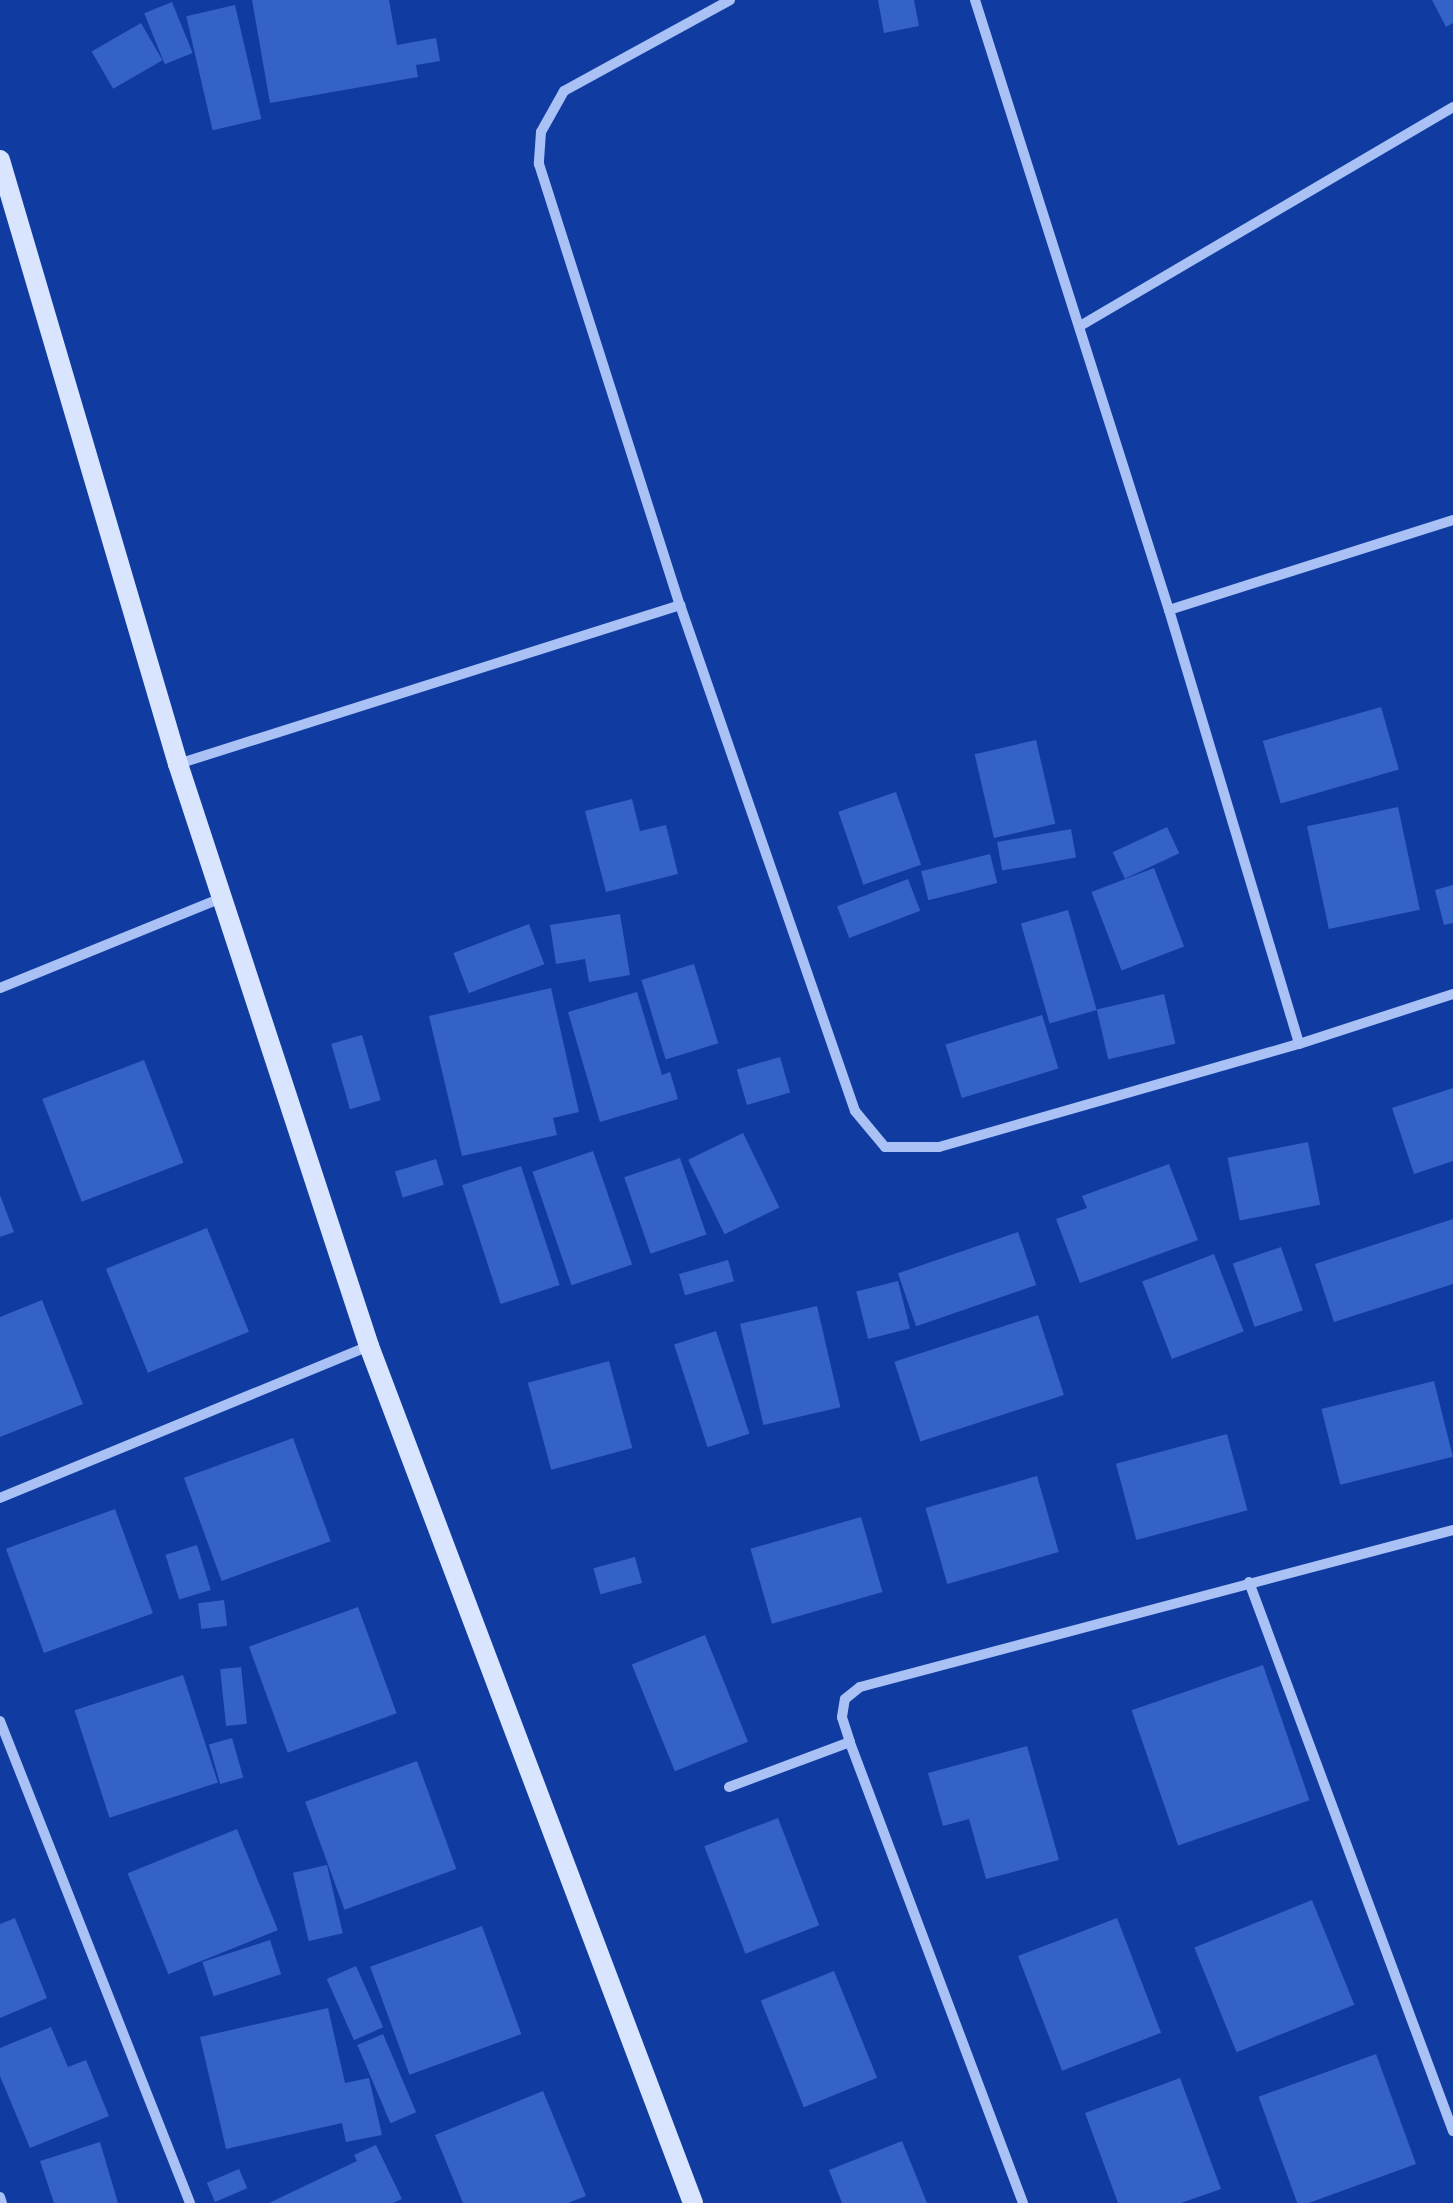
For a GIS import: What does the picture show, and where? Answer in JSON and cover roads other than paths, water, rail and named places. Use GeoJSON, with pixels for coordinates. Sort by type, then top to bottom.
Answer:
{"type":"FeatureCollection","features":[{"type":"Feature","properties":{"kind":"street"},"geometry":{"type":"LineString","coordinates":[[730,0],[564,91],[541,132],[539,164],[680,606],[855,1110],[885,1147],[939,1147],[1300,1044],[1453,994]]}},
{"type":"Feature","properties":{"kind":"street"},"geometry":{"type":"LineString","coordinates":[[975,0],[1169,610],[1300,1044]]}},
{"type":"Feature","properties":{"kind":"street"},"geometry":{"type":"LineString","coordinates":[[1080,326],[1453,106]]}},
{"type":"Feature","properties":{"kind":"street"},"geometry":{"type":"LineString","coordinates":[[0,160],[178,764],[369,1346],[693,2203]]}},
{"type":"Feature","properties":{"kind":"street"},"geometry":{"type":"LineString","coordinates":[[1169,610],[1453,520]]}},
{"type":"Feature","properties":{"kind":"street"},"geometry":{"type":"LineString","coordinates":[[178,764],[680,606]]}},
{"type":"Feature","properties":{"kind":"street"},"geometry":{"type":"LineString","coordinates":[[0,988],[223,898]]}},
{"type":"Feature","properties":{"kind":"street"},"geometry":{"type":"LineString","coordinates":[[0,1498],[369,1346]]}},
{"type":"Feature","properties":{"kind":"street"},"geometry":{"type":"LineString","coordinates":[[1022,2203],[850,1742],[842,1717],[845,1699],[860,1686],[1453,1530]]}},
{"type":"Feature","properties":{"kind":"street"},"geometry":{"type":"LineString","coordinates":[[1249,1582],[1453,2131]]}},
{"type":"Feature","properties":{"kind":"street"},"geometry":{"type":"LineString","coordinates":[[0,1721],[190,2203]]}},
{"type":"Feature","properties":{"kind":"street"},"geometry":{"type":"LineString","coordinates":[[730,1787],[850,1742]]}}]}
